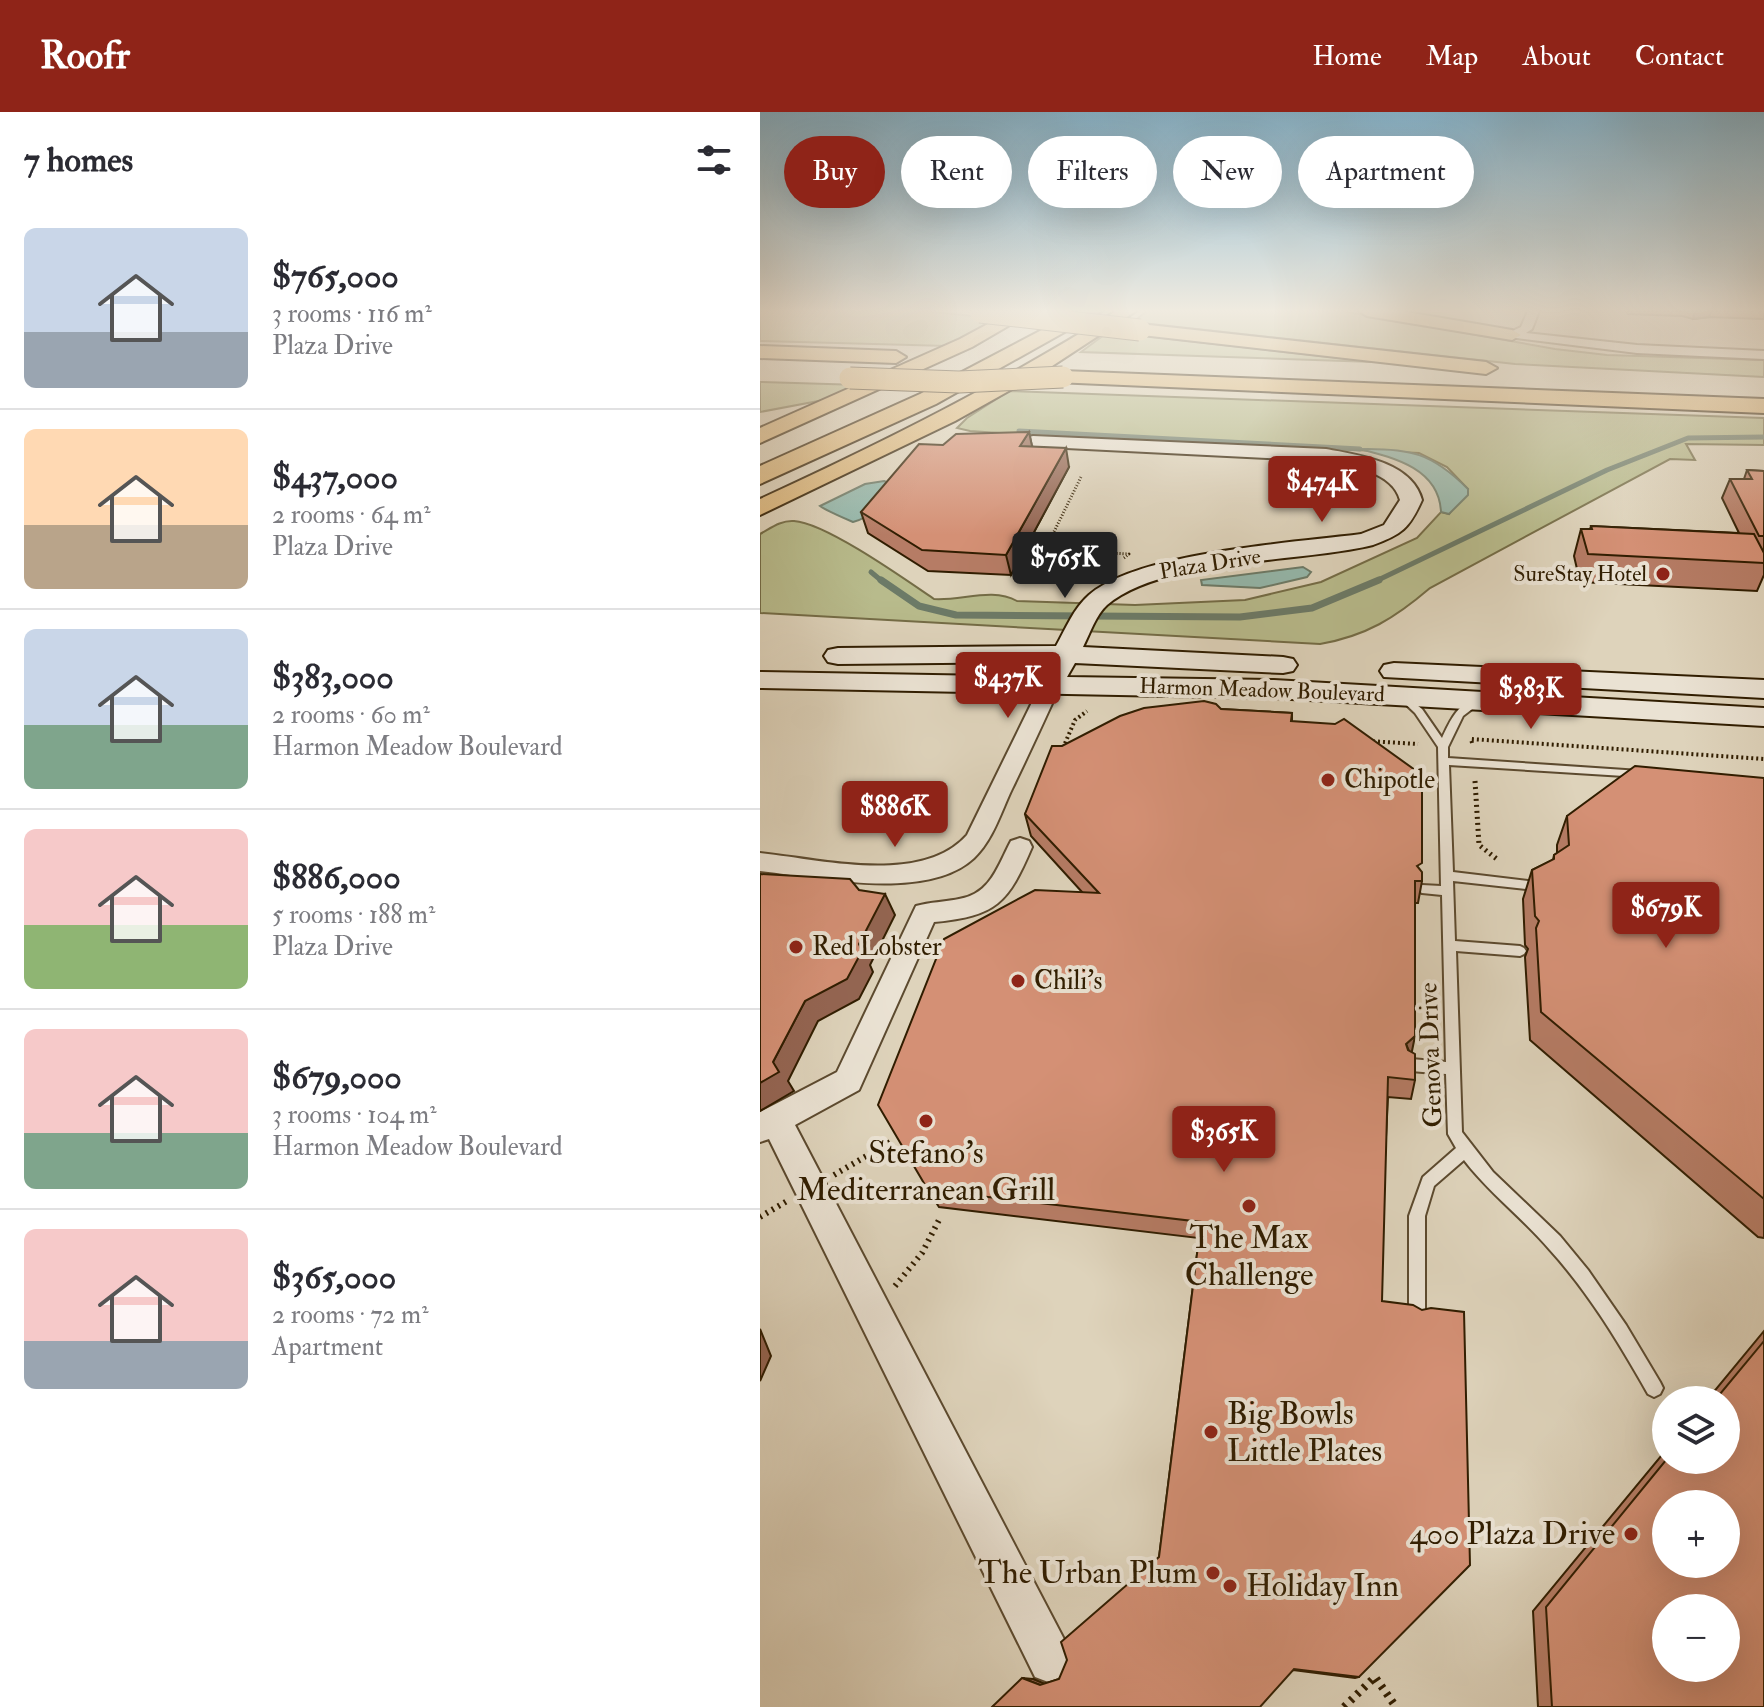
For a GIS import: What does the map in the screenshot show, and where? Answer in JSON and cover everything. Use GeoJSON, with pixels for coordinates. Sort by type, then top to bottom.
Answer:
{"type":"FeatureCollection","features":[{"type":"Feature","properties":{"kind":"highway"},"geometry":{"type":"LineString","coordinates":[[760,457],[917,385]]}},
{"type":"Feature","properties":{"kind":"highway"},"geometry":{"type":"LineString","coordinates":[[760,476],[956,385]]}},
{"type":"Feature","properties":{"kind":"highway"},"geometry":{"type":"LineString","coordinates":[[1374,385],[1763,396]]}},
{"type":"Feature","properties":{"kind":"highway"},"geometry":{"type":"LineString","coordinates":[[1540,385],[1763,396]]}},
{"type":"Feature","properties":{"kind":"highway"},"geometry":{"type":"LineString","coordinates":[[1694,385],[1763,396]]}},
{"type":"Feature","properties":{"kind":"highway"},"geometry":{"type":"LineString","coordinates":[[760,498],[843,460],[893,444]]}},
{"type":"Feature","properties":{"kind":"main road"},"geometry":{"type":"LineString","coordinates":[[760,417],[800,409],[843,385]]}},
{"type":"Feature","properties":{"kind":"main road"},"geometry":{"type":"LineString","coordinates":[[760,436],[844,385]]}},
{"type":"Feature","properties":{"kind":"main road"},"geometry":{"type":"LineString","coordinates":[[760,508],[839,472],[1003,385]]}},
{"type":"Feature","properties":{"kind":"main road"},"geometry":{"type":"LineString","coordinates":[[961,435],[948,429],[990,393]]}},
{"type":"Feature","properties":{"kind":"main road"},"geometry":{"type":"LineString","coordinates":[[839,472],[936,447]]}},
{"type":"Feature","properties":{"kind":"street","name":"Plaza Drive"},"geometry":{"type":"LineString","coordinates":[[760,862],[889,873],[921,871],[948,864],[967,851],[977,839],[1070,644],[1089,609],[1100,598],[1147,573],[1325,547],[1381,535],[1392,530],[1409,509],[1409,492],[1392,475],[1342,457],[1022,441]]}},
{"type":"Feature","properties":{"kind":"street","name":"Harmon Meadow Boulevard"},"geometry":{"type":"LineString","coordinates":[[760,657],[1070,644],[1764,689]]}},
{"type":"Feature","properties":{"kind":"street","name":"Harmon Meadow Boulevard"},"geometry":{"type":"LineString","coordinates":[[760,680],[1274,689],[1764,717]]}},
{"type":"Feature","properties":{"kind":"street"},"geometry":{"type":"LineString","coordinates":[[1020,847],[1003,886],[987,900],[967,909],[925,913],[848,1081],[768,1124],[869,1310],[1051,1661]]}},
{"type":"Feature","properties":{"kind":"lane"},"geometry":{"type":"LineString","coordinates":[[1401,696],[1419,711],[1444,754]]}},
{"type":"Feature","properties":{"kind":"lane"},"geometry":{"type":"LineString","coordinates":[[1444,754],[1459,714],[1477,701]]}},
{"type":"Feature","properties":{"kind":"lane"},"geometry":{"type":"LineString","coordinates":[[1444,754],[1646,775]]}},
{"type":"Feature","properties":{"kind":"lane","name":"Genova Drive"},"geometry":{"type":"LineString","coordinates":[[1444,754],[1455,1134],[1464,1150],[1564,1254],[1616,1320],[1653,1386]]}},
{"type":"Feature","properties":{"kind":"lane"},"geometry":{"type":"LineString","coordinates":[[1422,889],[1448,884],[1536,886]]}},
{"type":"Feature","properties":{"kind":"lane"},"geometry":{"type":"LineString","coordinates":[[1451,946],[1520,951]]}},
{"type":"Feature","properties":{"kind":"lane"},"geometry":{"type":"LineString","coordinates":[[1411,1065],[1453,1069]]}},
{"type":"Feature","properties":{"kind":"lane"},"geometry":{"type":"LineString","coordinates":[[1417,1314],[1417,1216],[1428,1182],[1464,1150]]}},
{"type":"Feature","properties":{"kind":"path"},"geometry":{"type":"LineString","coordinates":[[1081,477],[1045,550],[1129,554],[1118,563]]}},
{"type":"Feature","properties":{"kind":"path"},"geometry":{"type":"LineString","coordinates":[[1057,760],[1075,720],[1091,709]]}},
{"type":"Feature","properties":{"kind":"path"},"geometry":{"type":"LineString","coordinates":[[1472,748],[1471,739],[1764,759]]}},
{"type":"Feature","properties":{"kind":"path"},"geometry":{"type":"LineString","coordinates":[[1360,740],[1427,745]]}},
{"type":"Feature","properties":{"kind":"path"},"geometry":{"type":"LineString","coordinates":[[1475,781],[1479,845],[1508,865]]}},
{"type":"Feature","properties":{"kind":"path"},"geometry":{"type":"LineString","coordinates":[[869,1310],[922,1253],[939,1220]]}},
{"type":"Feature","properties":{"kind":"path"},"geometry":{"type":"LineString","coordinates":[[1344,1707],[1375,1677],[1396,1707]]}},
{"type":"Feature","properties":{"kind":"green space"},"geometry":{"type":"Polygon","coordinates":[[[760,385],[860,385],[829,399],[760,412],[760,385]]]}},
{"type":"Feature","properties":{"kind":"green space"},"geometry":{"type":"Polygon","coordinates":[[[1009,391],[1764,418],[1764,445],[1686,444],[1695,460],[1670,459],[1430,588],[1405,608],[1366,631],[1320,644],[760,613],[760,534],[785,522],[808,524],[825,531],[934,599],[997,595],[1017,601],[1135,605],[1245,600],[1321,582],[1417,538],[1441,512],[1449,514],[1468,489],[1447,467],[1419,453],[1030,435],[957,428],[1009,391]]]}},
{"type":"Feature","properties":{"kind":"water"},"geometry":{"type":"Polygon","coordinates":[[[1360,449],[1407,452],[1431,460],[1468,489],[1468,495],[1449,514],[1441,512],[1438,497],[1424,476],[1400,462],[1360,449]]]}},
{"type":"Feature","properties":{"kind":"water"},"geometry":{"type":"Polygon","coordinates":[[[884,481],[892,484],[876,507],[860,520],[853,522],[820,506],[865,484],[884,481]]]}},
{"type":"Feature","properties":{"kind":"water"},"geometry":{"type":"Polygon","coordinates":[[[1303,567],[1311,572],[1307,577],[1260,588],[1202,585],[1201,580],[1303,567]]]}},
{"type":"Feature","properties":{"kind":"building"},"geometry":{"type":"Polygon","coordinates":[[[1029,432],[1020,446],[1066,448],[1006,555],[922,550],[861,512],[919,444],[943,445],[956,434],[1029,432]]]}},
{"type":"Feature","properties":{"kind":"building"},"geometry":{"type":"Polygon","coordinates":[[[1747,470],[1764,471],[1764,536],[1759,536],[1730,479],[1752,479],[1747,470]]]}},
{"type":"Feature","properties":{"kind":"building"},"geometry":{"type":"Polygon","coordinates":[[[1591,526],[1754,534],[1764,553],[1764,563],[1588,554],[1581,529],[1592,529],[1591,526]]]}},
{"type":"Feature","properties":{"kind":"building"},"geometry":{"type":"Polygon","coordinates":[[[1204,701],[1221,709],[1292,713],[1291,721],[1335,724],[1344,719],[1422,775],[1422,863],[1417,866],[1422,872],[1422,881],[1415,881],[1415,1036],[1406,1044],[1408,1050],[1415,1054],[1415,1080],[1388,1077],[1382,1301],[1413,1305],[1422,1310],[1431,1308],[1464,1312],[1470,1565],[1359,1677],[1294,1669],[1260,1707],[992,1707],[1022,1678],[1040,1685],[1059,1679],[1067,1660],[1061,1642],[1159,1557],[1201,1222],[928,1190],[878,1105],[944,939],[1035,890],[1099,893],[1025,814],[1052,746],[1062,746],[1120,716],[1144,708],[1204,701]]]}},
{"type":"Feature","properties":{"kind":"building"},"geometry":{"type":"Polygon","coordinates":[[[1635,766],[1764,778],[1764,1199],[1541,1012],[1536,928],[1539,921],[1535,916],[1532,870],[1554,859],[1554,855],[1569,845],[1567,816],[1635,766]]]}},
{"type":"Feature","properties":{"kind":"building"},"geometry":{"type":"Polygon","coordinates":[[[760,874],[850,879],[859,890],[885,894],[859,944],[862,951],[847,979],[805,1001],[773,1062],[779,1072],[760,1083],[760,874]]]}},
{"type":"Feature","properties":{"kind":"building","name":"400 Plaza Drive"},"geometry":{"type":"Polygon","coordinates":[[[1764,1341],[1764,1707],[1552,1707],[1546,1607],[1655,1474],[1740,1474],[1740,1386],[1727,1386],[1764,1341]]]}},
{"type":"Feature","properties":{"kind":"waterway"},"geometry":{"type":"LineString","coordinates":[[1026,431],[1019,431],[1360,449]]}},
{"type":"Feature","properties":{"kind":"waterway"},"geometry":{"type":"LineString","coordinates":[[1374,582],[1607,470],[1688,438],[1764,437]]}},
{"type":"Feature","properties":{"kind":"waterway"},"geometry":{"type":"LineString","coordinates":[[871,572],[883,582]]}},
{"type":"Feature","properties":{"kind":"waterway"},"geometry":{"type":"LineString","coordinates":[[881,580],[919,606],[956,615],[1240,617],[1312,608],[1379,580]]}},
{"type":"Feature","properties":{"kind":"place","name":"SureStay Hotel"},"geometry":{"type":"Point","coordinates":[1663,574]}},
{"type":"Feature","properties":{"kind":"place","name":"Chipotle"},"geometry":{"type":"Point","coordinates":[1328,780]}},
{"type":"Feature","properties":{"kind":"place","name":"Red Lobster"},"geometry":{"type":"Point","coordinates":[796,947]}},
{"type":"Feature","properties":{"kind":"place","name":"Chili's"},"geometry":{"type":"Point","coordinates":[1018,981]}},
{"type":"Feature","properties":{"kind":"place","name":"Stefano's Mediterranean Grill"},"geometry":{"type":"Point","coordinates":[926,1121]}},
{"type":"Feature","properties":{"kind":"place","name":"The Max Challenge"},"geometry":{"type":"Point","coordinates":[1249,1206]}},
{"type":"Feature","properties":{"kind":"place","name":"Big Bowls Little Plates"},"geometry":{"type":"Point","coordinates":[1211,1432]}},
{"type":"Feature","properties":{"kind":"place","name":"400 Plaza Drive"},"geometry":{"type":"Point","coordinates":[1631,1534]}},
{"type":"Feature","properties":{"kind":"place","name":"The Urban Plum"},"geometry":{"type":"Point","coordinates":[1213,1573]}},
{"type":"Feature","properties":{"kind":"place","name":"Holiday Inn"},"geometry":{"type":"Point","coordinates":[1230,1586]}}]}
